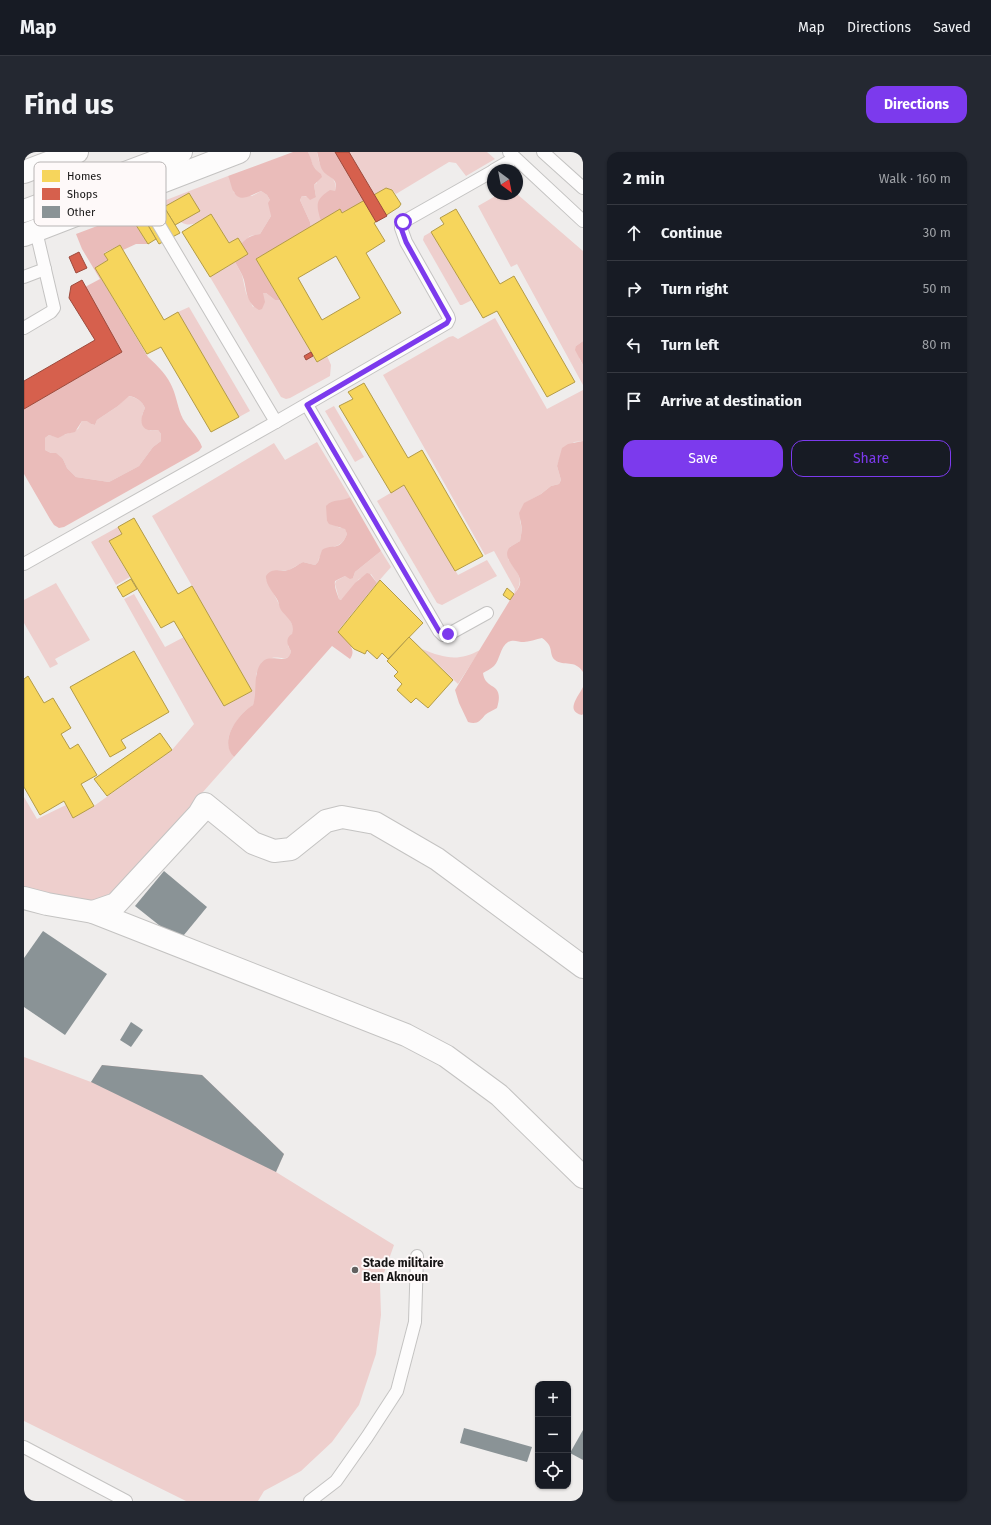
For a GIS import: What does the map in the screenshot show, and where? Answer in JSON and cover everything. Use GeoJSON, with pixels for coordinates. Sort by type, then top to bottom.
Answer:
{"type":"FeatureCollection","features":[{"type":"Feature","properties":{"kind":"street"},"geometry":{"type":"LineString","coordinates":[[50,162],[77,152]]}},
{"type":"Feature","properties":{"kind":"street"},"geometry":{"type":"LineString","coordinates":[[154,162],[181,152]]}},
{"type":"Feature","properties":{"kind":"street"},"geometry":{"type":"LineString","coordinates":[[166,180],[239,152]]}},
{"type":"Feature","properties":{"kind":"street"},"geometry":{"type":"LineString","coordinates":[[24,172],[34,168]]}},
{"type":"Feature","properties":{"kind":"street"},"geometry":{"type":"LineString","coordinates":[[24,211],[34,207]]}},
{"type":"Feature","properties":{"kind":"street"},"geometry":{"type":"LineString","coordinates":[[30,233],[48,226]]}},
{"type":"Feature","properties":{"kind":"street"},"geometry":{"type":"LineString","coordinates":[[93,912],[116,904],[199,814],[205,804],[253,843],[274,851],[291,849],[326,821],[342,817],[375,823],[437,859],[583,967]]}},
{"type":"Feature","properties":{"kind":"street"},"geometry":{"type":"LineString","coordinates":[[24,898],[47,904],[93,912],[406,1035],[446,1056],[499,1095],[583,1177]]}},
{"type":"Feature","properties":{"kind":"lane"},"geometry":{"type":"LineString","coordinates":[[543,152],[583,188]]}},
{"type":"Feature","properties":{"kind":"lane"},"geometry":{"type":"LineString","coordinates":[[501,164],[512,155],[583,222]]}},
{"type":"Feature","properties":{"kind":"lane"},"geometry":{"type":"LineString","coordinates":[[24,564],[307,405],[447,323],[449,319],[448,316],[404,238],[401,228],[403,222],[487,174]]}},
{"type":"Feature","properties":{"kind":"lane"},"geometry":{"type":"LineString","coordinates":[[159,226],[276,422]]}},
{"type":"Feature","properties":{"kind":"lane"},"geometry":{"type":"LineString","coordinates":[[24,328],[51,312],[54,308],[45,269],[30,233]]}},
{"type":"Feature","properties":{"kind":"lane"},"geometry":{"type":"LineString","coordinates":[[24,277],[45,269]]}},
{"type":"Feature","properties":{"kind":"lane"},"geometry":{"type":"LineString","coordinates":[[307,405],[439,631],[443,634],[448,634],[487,613]]}},
{"type":"Feature","properties":{"kind":"lane"},"geometry":{"type":"LineString","coordinates":[[310,1501],[336,1481],[397,1391],[415,1322],[417,1256]]}},
{"type":"Feature","properties":{"kind":"lane"},"geometry":{"type":"LineString","coordinates":[[24,1447],[126,1501]]}},
{"type":"Feature","properties":{"kind":"shaded area"},"geometry":{"type":"Polygon","coordinates":[[[293,152],[308,152],[314,166],[322,177],[314,185],[316,197],[310,200],[306,196],[302,196],[300,200],[311,227],[256,259],[280,300],[275,300],[266,293],[263,293],[265,302],[262,309],[259,310],[249,301],[243,277],[235,262],[247,254],[241,244],[250,237],[260,234],[271,216],[268,203],[270,200],[267,195],[261,191],[243,198],[237,196],[228,176],[293,152]]]}},
{"type":"Feature","properties":{"kind":"shaded area"},"geometry":{"type":"Polygon","coordinates":[[[308,152],[317,152],[320,164],[334,180],[336,187],[321,221],[311,227],[300,200],[302,196],[316,197],[314,185],[317,183],[318,172],[313,166],[308,152]]]}},
{"type":"Feature","properties":{"kind":"shaded area"},"geometry":{"type":"Polygon","coordinates":[[[317,152],[336,152],[365,201],[342,213],[340,210],[321,221],[318,210],[319,200],[330,190],[335,191],[336,183],[323,171],[317,152]]]}},
{"type":"Feature","properties":{"kind":"shaded area"},"geometry":{"type":"Polygon","coordinates":[[[349,152],[487,152],[495,159],[466,176],[456,163],[449,162],[396,194],[392,190],[386,188],[375,195],[349,152]]]}},
{"type":"Feature","properties":{"kind":"shaded area"},"geometry":{"type":"Polygon","coordinates":[[[228,176],[232,182],[234,193],[252,196],[261,191],[267,195],[270,200],[271,216],[260,234],[250,236],[241,244],[238,238],[229,243],[211,214],[193,224],[189,225],[181,222],[189,194],[166,206],[166,200],[228,176]]]}},
{"type":"Feature","properties":{"kind":"shaded area"},"geometry":{"type":"Polygon","coordinates":[[[523,199],[583,251],[583,341],[576,346],[583,365],[583,385],[517,264],[511,267],[478,206],[488,200],[523,199]]]}},
{"type":"Feature","properties":{"kind":"shaded area"},"geometry":{"type":"Polygon","coordinates":[[[97,226],[137,226],[148,244],[136,244],[123,250],[120,245],[104,253],[108,260],[95,268],[148,357],[166,376],[173,389],[183,419],[202,447],[199,451],[64,527],[59,528],[54,525],[50,519],[24,474],[24,409],[122,352],[85,287],[100,279],[82,249],[76,234],[97,226]],[[129,396],[118,406],[97,420],[95,425],[87,421],[82,421],[75,432],[58,438],[49,435],[45,438],[45,450],[51,453],[56,453],[63,459],[67,468],[76,477],[109,482],[139,466],[153,447],[161,441],[161,434],[158,430],[148,430],[142,425],[142,418],[145,408],[136,398],[129,396]]]}},
{"type":"Feature","properties":{"kind":"shaded area"},"geometry":{"type":"Polygon","coordinates":[[[431,232],[472,300],[460,305],[423,240],[424,236],[431,232]]]}},
{"type":"Feature","properties":{"kind":"shaded area"},"geometry":{"type":"Polygon","coordinates":[[[235,262],[242,275],[246,293],[253,307],[263,297],[263,293],[266,293],[275,300],[280,300],[311,352],[304,356],[306,360],[313,356],[317,362],[327,356],[331,365],[330,376],[290,398],[286,399],[281,397],[210,277],[235,262]]]}},
{"type":"Feature","properties":{"kind":"shaded area"},"geometry":{"type":"Polygon","coordinates":[[[189,307],[250,411],[239,417],[178,312],[189,307]]]}},
{"type":"Feature","properties":{"kind":"shaded area"},"geometry":{"type":"Polygon","coordinates":[[[495,318],[547,409],[583,390],[583,441],[574,442],[560,458],[557,466],[561,480],[559,484],[551,486],[541,494],[525,503],[520,521],[522,529],[520,541],[510,547],[508,559],[517,572],[520,580],[518,589],[514,594],[515,589],[494,551],[485,555],[383,375],[449,337],[453,336],[458,339],[495,318]]]}},
{"type":"Feature","properties":{"kind":"shaded area"},"geometry":{"type":"Polygon","coordinates":[[[583,341],[583,365],[575,350],[576,346],[583,341]]]}},
{"type":"Feature","properties":{"kind":"shaded area"},"geometry":{"type":"Polygon","coordinates":[[[128,396],[134,397],[144,406],[145,408],[142,415],[150,431],[158,430],[161,434],[161,441],[153,447],[139,466],[109,482],[76,477],[67,468],[63,459],[45,450],[45,438],[49,435],[64,435],[78,429],[82,421],[88,421],[95,425],[97,420],[118,406],[128,396]]]}},
{"type":"Feature","properties":{"kind":"shaded area"},"geometry":{"type":"Polygon","coordinates":[[[334,406],[364,457],[355,462],[325,411],[334,406]]]}},
{"type":"Feature","properties":{"kind":"shaded area"},"geometry":{"type":"Polygon","coordinates":[[[583,441],[583,672],[580,668],[573,664],[562,663],[555,660],[552,657],[549,645],[542,638],[526,642],[510,641],[503,647],[494,666],[483,673],[487,682],[497,690],[499,699],[497,708],[486,714],[478,722],[468,722],[455,690],[519,587],[519,577],[508,558],[507,553],[509,548],[520,541],[522,529],[519,513],[524,503],[541,494],[551,486],[559,484],[561,480],[557,466],[562,448],[568,444],[583,441]]]}},
{"type":"Feature","properties":{"kind":"shaded area"},"geometry":{"type":"Polygon","coordinates":[[[317,442],[350,497],[345,500],[340,500],[327,517],[327,521],[340,528],[345,528],[347,534],[341,544],[330,547],[319,558],[315,565],[303,562],[289,570],[279,570],[266,579],[281,609],[289,618],[293,626],[294,630],[288,646],[291,651],[290,655],[286,658],[272,658],[262,662],[256,674],[256,697],[253,705],[233,726],[229,737],[228,742],[230,750],[234,757],[116,890],[91,901],[36,892],[24,887],[24,797],[37,819],[66,805],[73,818],[94,806],[172,750],[194,724],[124,599],[134,594],[165,647],[184,637],[224,706],[252,691],[152,516],[274,443],[285,460],[317,442]]]}},
{"type":"Feature","properties":{"kind":"shaded area"},"geometry":{"type":"Polygon","coordinates":[[[404,485],[458,575],[487,560],[497,576],[442,605],[437,603],[377,501],[404,485]]]}},
{"type":"Feature","properties":{"kind":"shaded area"},"geometry":{"type":"Polygon","coordinates":[[[350,497],[381,551],[355,572],[353,578],[350,579],[345,576],[335,581],[336,590],[339,599],[341,600],[355,583],[367,573],[370,574],[377,583],[338,631],[352,647],[352,655],[350,659],[332,646],[234,757],[229,749],[229,736],[239,718],[248,708],[253,705],[256,677],[259,667],[266,659],[286,658],[289,656],[291,651],[287,642],[288,638],[292,634],[292,623],[280,609],[278,601],[267,582],[266,576],[268,573],[273,571],[290,569],[303,562],[315,565],[318,562],[322,550],[342,543],[347,534],[345,529],[329,524],[327,521],[326,506],[332,502],[350,497]]]}},
{"type":"Feature","properties":{"kind":"shaded area"},"geometry":{"type":"Polygon","coordinates":[[[118,527],[122,534],[109,542],[130,577],[116,585],[91,542],[118,527]]]}},
{"type":"Feature","properties":{"kind":"shaded area"},"geometry":{"type":"Polygon","coordinates":[[[381,551],[391,567],[377,583],[371,574],[359,579],[344,598],[341,600],[339,599],[335,584],[336,581],[345,576],[353,578],[355,572],[381,551]]]}},
{"type":"Feature","properties":{"kind":"shaded area"},"geometry":{"type":"Polygon","coordinates":[[[56,583],[90,640],[55,659],[58,664],[50,668],[24,623],[24,600],[56,583]]]}},
{"type":"Feature","properties":{"kind":"shaded area"},"geometry":{"type":"Polygon","coordinates":[[[422,649],[437,655],[451,657],[465,656],[480,650],[458,684],[422,649]]]}},
{"type":"Feature","properties":{"kind":"shaded area"},"geometry":{"type":"Polygon","coordinates":[[[583,687],[582,715],[574,710],[574,703],[583,687]]]}},
{"type":"Feature","properties":{"kind":"shaded area"},"geometry":{"type":"Polygon","coordinates":[[[24,1057],[91,1082],[102,1065],[202,1075],[284,1154],[276,1172],[394,1245],[380,1284],[381,1315],[376,1354],[359,1405],[332,1442],[301,1471],[264,1491],[258,1501],[186,1501],[24,1421],[24,1057]]]}},
{"type":"Feature","properties":{"kind":"building: Homes"},"geometry":{"type":"Polygon","coordinates":[[[386,188],[392,190],[401,204],[399,207],[374,223],[385,241],[366,253],[401,313],[317,362],[256,259],[340,209],[342,213],[386,188]],[[336,256],[298,278],[322,320],[360,298],[336,256]]]}},
{"type":"Feature","properties":{"kind":"building: Homes"},"geometry":{"type":"Polygon","coordinates":[[[189,193],[200,211],[175,225],[166,210],[166,206],[189,193]]]}},
{"type":"Feature","properties":{"kind":"building: Homes"},"geometry":{"type":"Polygon","coordinates":[[[456,209],[500,284],[514,276],[575,382],[547,397],[497,311],[483,318],[431,232],[444,224],[440,218],[456,209]]]}},
{"type":"Feature","properties":{"kind":"building: Homes"},"geometry":{"type":"Polygon","coordinates":[[[166,210],[180,233],[159,244],[148,226],[166,226],[166,210]]]}},
{"type":"Feature","properties":{"kind":"building: Homes"},"geometry":{"type":"Polygon","coordinates":[[[211,214],[229,243],[238,238],[248,254],[210,277],[182,232],[211,214]]]}},
{"type":"Feature","properties":{"kind":"building: Homes"},"geometry":{"type":"Polygon","coordinates":[[[137,226],[148,226],[156,239],[148,244],[137,226]]]}},
{"type":"Feature","properties":{"kind":"building: Homes"},"geometry":{"type":"Polygon","coordinates":[[[120,245],[164,320],[178,312],[239,417],[211,432],[161,347],[147,354],[95,268],[108,260],[104,254],[120,245]]]}},
{"type":"Feature","properties":{"kind":"building: Homes"},"geometry":{"type":"Polygon","coordinates":[[[364,383],[408,458],[422,450],[483,556],[455,571],[404,485],[391,493],[339,406],[353,399],[348,392],[364,383]]]}},
{"type":"Feature","properties":{"kind":"building: Homes"},"geometry":{"type":"Polygon","coordinates":[[[134,518],[178,594],[192,586],[252,691],[224,706],[174,621],[161,628],[109,541],[122,534],[118,527],[134,518]]]}},
{"type":"Feature","properties":{"kind":"building: Homes"},"geometry":{"type":"Polygon","coordinates":[[[131,579],[137,589],[123,597],[117,587],[131,579]]]}},
{"type":"Feature","properties":{"kind":"building: Homes"},"geometry":{"type":"Polygon","coordinates":[[[380,580],[423,623],[388,659],[382,653],[377,659],[367,650],[365,654],[354,649],[338,632],[380,580]]]}},
{"type":"Feature","properties":{"kind":"building: Homes"},"geometry":{"type":"Polygon","coordinates":[[[507,588],[514,594],[510,600],[503,595],[507,588]]]}},
{"type":"Feature","properties":{"kind":"building: Homes"},"geometry":{"type":"Polygon","coordinates":[[[409,637],[453,680],[428,708],[416,698],[411,703],[397,690],[402,684],[394,676],[398,672],[387,661],[409,637]]]}},
{"type":"Feature","properties":{"kind":"building: Homes"},"geometry":{"type":"Polygon","coordinates":[[[134,651],[169,712],[121,740],[126,748],[110,757],[70,687],[134,651]]]}},
{"type":"Feature","properties":{"kind":"building: Homes"},"geometry":{"type":"Polygon","coordinates":[[[28,676],[44,703],[53,698],[71,728],[61,734],[70,749],[78,744],[97,775],[81,784],[94,806],[73,818],[64,801],[40,815],[24,787],[24,679],[28,676]]]}},
{"type":"Feature","properties":{"kind":"building: Homes"},"geometry":{"type":"Polygon","coordinates":[[[160,733],[172,750],[107,796],[94,779],[160,733]]]}},
{"type":"Feature","properties":{"kind":"building: Shops"},"geometry":{"type":"Polygon","coordinates":[[[335,152],[349,152],[387,216],[376,222],[335,152]]]}},
{"type":"Feature","properties":{"kind":"building: Shops"},"geometry":{"type":"Polygon","coordinates":[[[79,252],[87,268],[76,273],[69,257],[79,252]]]}},
{"type":"Feature","properties":{"kind":"building: Shops"},"geometry":{"type":"Polygon","coordinates":[[[82,280],[122,352],[24,409],[24,381],[95,340],[69,298],[71,286],[82,280]]]}},
{"type":"Feature","properties":{"kind":"building: Shops"},"geometry":{"type":"Polygon","coordinates":[[[311,352],[313,356],[306,360],[304,356],[311,352]]]}},
{"type":"Feature","properties":{"kind":"building: Other"},"geometry":{"type":"Polygon","coordinates":[[[164,871],[207,907],[179,941],[135,906],[164,871]]]}},
{"type":"Feature","properties":{"kind":"building: Other"},"geometry":{"type":"Polygon","coordinates":[[[43,931],[107,974],[65,1035],[24,1007],[24,958],[43,931]]]}},
{"type":"Feature","properties":{"kind":"building: Other"},"geometry":{"type":"Polygon","coordinates":[[[131,1022],[143,1030],[131,1047],[120,1040],[131,1022]]]}},
{"type":"Feature","properties":{"kind":"building: Other"},"geometry":{"type":"Polygon","coordinates":[[[102,1065],[202,1075],[284,1154],[276,1172],[91,1082],[102,1065]]]}},
{"type":"Feature","properties":{"kind":"building: Other"},"geometry":{"type":"Polygon","coordinates":[[[464,1428],[532,1447],[527,1462],[460,1443],[464,1428]]]}},
{"type":"Feature","properties":{"kind":"building: Other"},"geometry":{"type":"Polygon","coordinates":[[[583,1430],[583,1460],[571,1454],[583,1430]]]}},
{"type":"Feature","properties":{"kind":"place","name":"Stade militaire Ben Aknoun"},"geometry":{"type":"Point","coordinates":[355,1270]}},
{"type":"Feature","properties":{"kind":"route"},"geometry":{"type":"LineString","coordinates":[[403,222],[401,228],[402,234],[448,316],[449,319],[447,323],[307,405],[439,631],[443,634],[448,634]]}}]}
